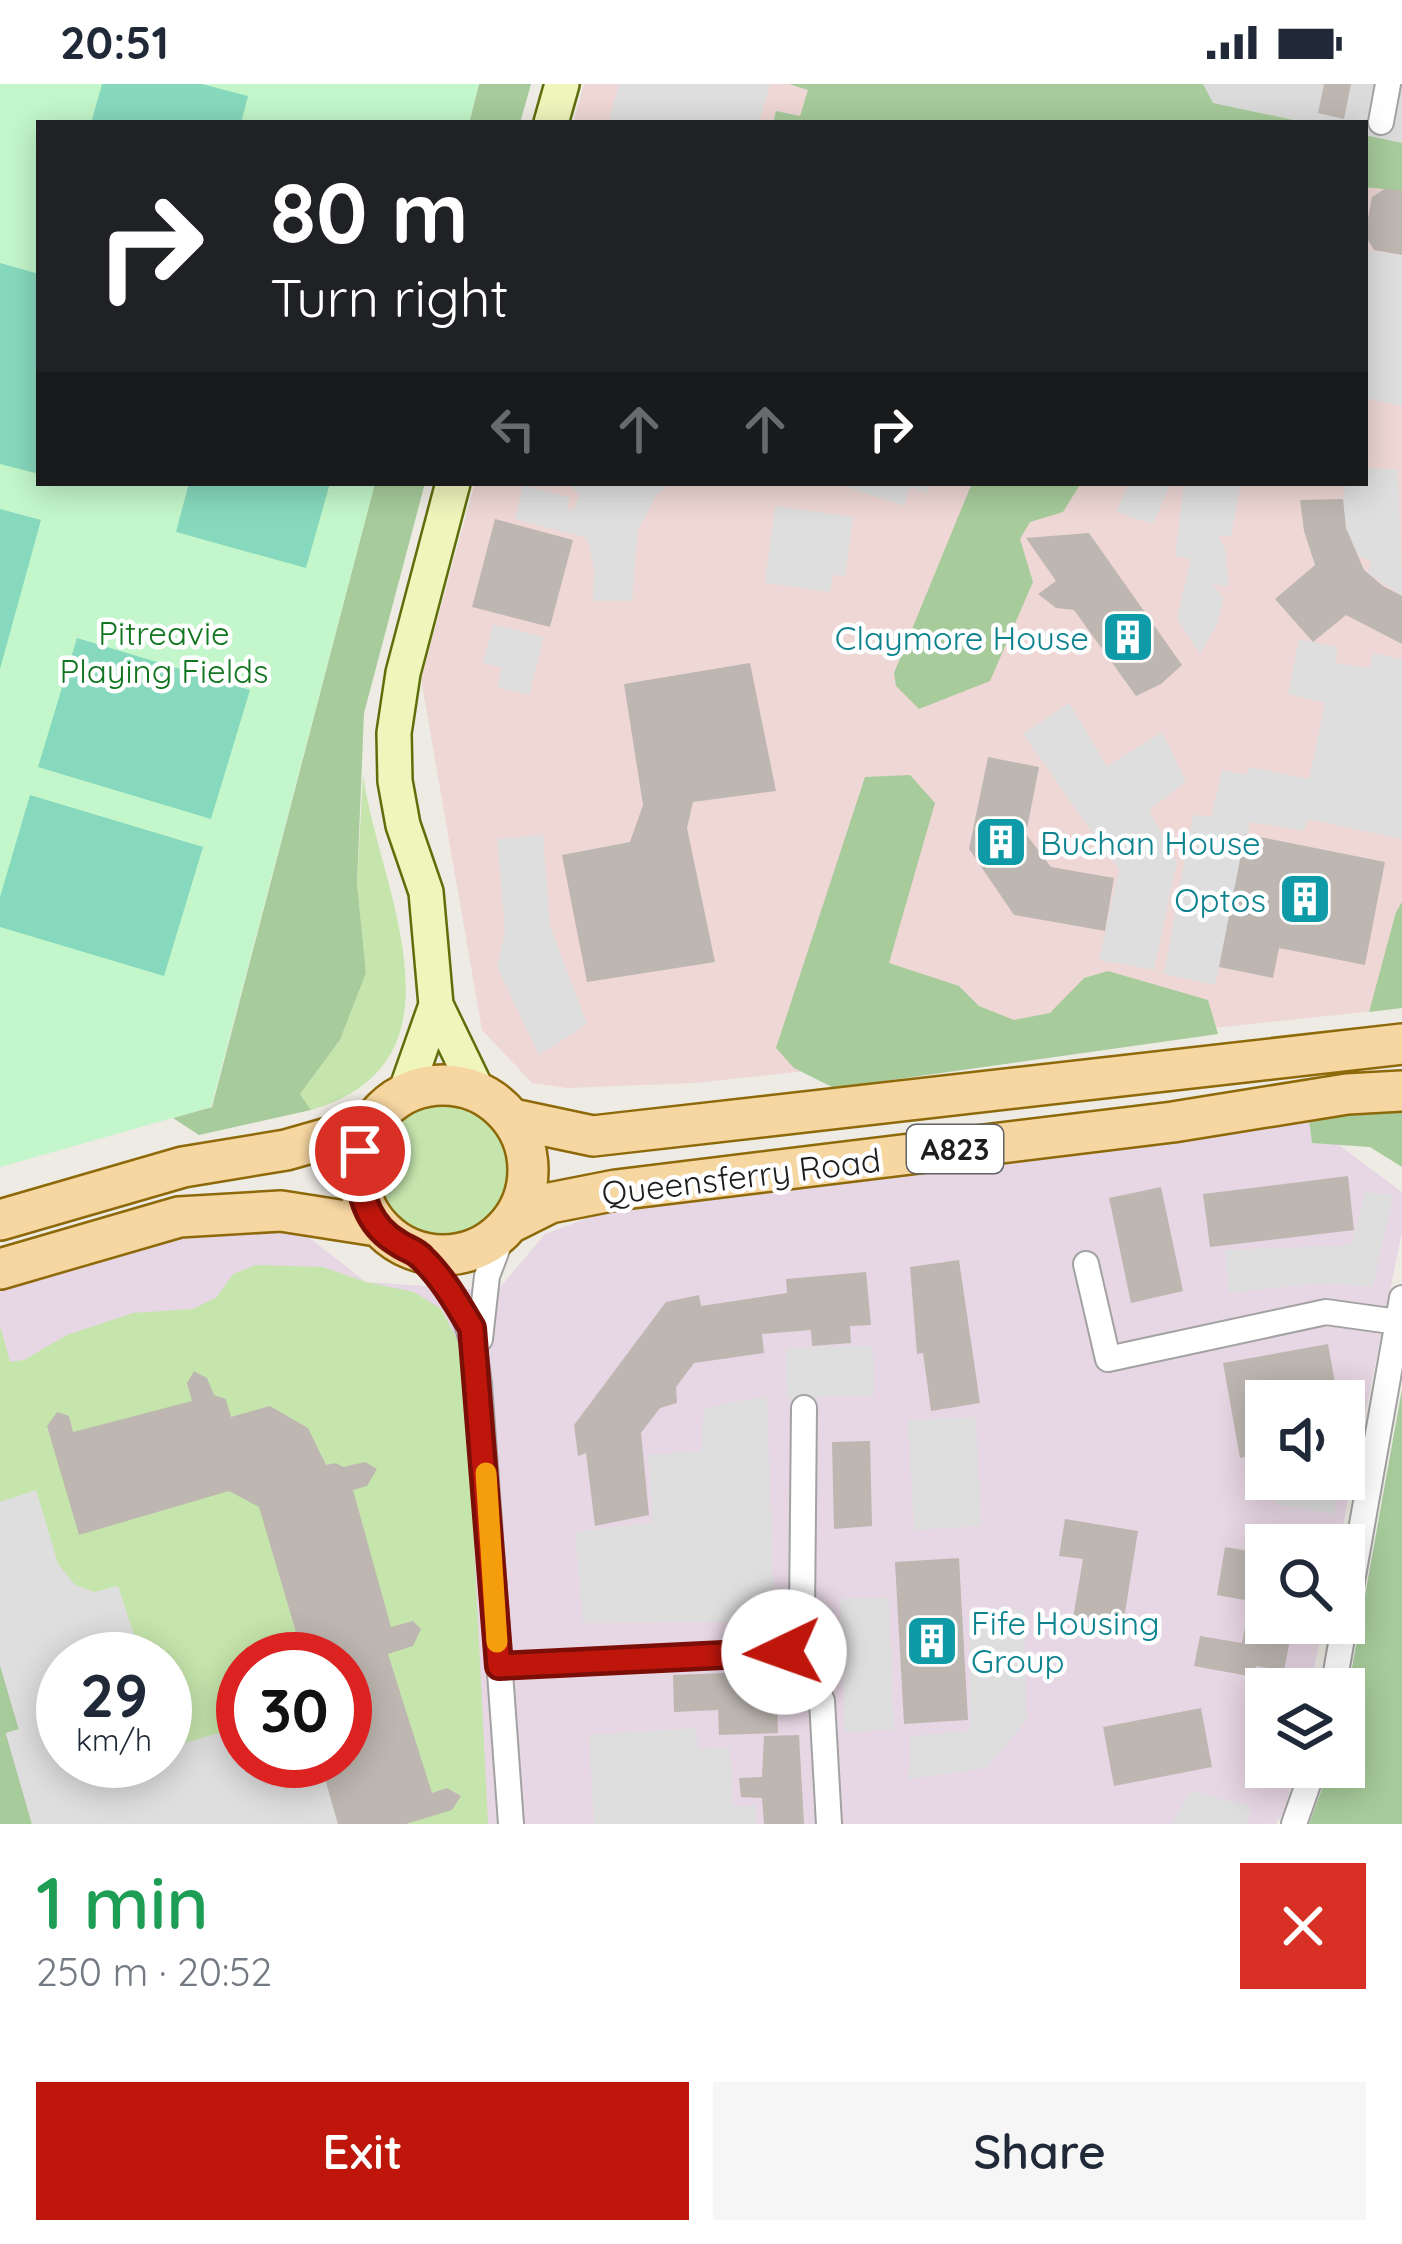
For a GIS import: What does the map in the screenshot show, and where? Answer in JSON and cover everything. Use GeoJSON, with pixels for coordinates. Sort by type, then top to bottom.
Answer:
{"type":"FeatureCollection","features":[{"type":"Feature","properties":{"kind":"main road","name":"Queensferry Road"},"geometry":{"type":"LineString","coordinates":[[512,1119],[593,1136],[1402,1044]]}},
{"type":"Feature","properties":{"kind":"main road"},"geometry":{"type":"LineString","coordinates":[[418,1253],[377,1226],[364,1203],[358,1177],[360,1151],[370,1126],[405,1094],[454,1085],[478,1092]]}},
{"type":"Feature","properties":{"kind":"main road","name":"Queensferry Road"},"geometry":{"type":"LineString","coordinates":[[508,1226],[550,1203],[616,1190],[1173,1122],[1347,1094],[1402,1091]]}},
{"type":"Feature","properties":{"kind":"main road","name":"A823"},"geometry":{"type":"LineString","coordinates":[[478,1092],[512,1119]]}},
{"type":"Feature","properties":{"kind":"main road"},"geometry":{"type":"LineString","coordinates":[[508,1226],[525,1198],[529,1171],[525,1143],[512,1119]]}},
{"type":"Feature","properties":{"kind":"main road"},"geometry":{"type":"LineString","coordinates":[[0,1220],[183,1168],[286,1150],[370,1126]]}},
{"type":"Feature","properties":{"kind":"main road"},"geometry":{"type":"LineString","coordinates":[[0,1269],[179,1217],[280,1211],[377,1226]]}},
{"type":"Feature","properties":{"kind":"main road","name":"A823"},"geometry":{"type":"LineString","coordinates":[[418,1253],[442,1257],[466,1253],[492,1242],[508,1226]]}},
{"type":"Feature","properties":{"kind":"street"},"geometry":{"type":"LineString","coordinates":[[552,120],[562,84]]}},
{"type":"Feature","properties":{"kind":"street"},"geometry":{"type":"LineString","coordinates":[[1382,122],[1388,84]]}},
{"type":"Feature","properties":{"kind":"street"},"geometry":{"type":"LineString","coordinates":[[452,486],[403,673],[394,734],[395,781],[403,825],[427,892],[436,1005],[478,1092]]}},
{"type":"Feature","properties":{"kind":"street"},"geometry":{"type":"LineString","coordinates":[[405,1094],[436,1005]]}},
{"type":"Feature","properties":{"kind":"street"},"geometry":{"type":"LineString","coordinates":[[479,1384],[487,1276],[508,1226]]}},
{"type":"Feature","properties":{"kind":"street"},"geometry":{"type":"LineString","coordinates":[[418,1253],[446,1285],[472,1328],[511,1824]]}},
{"type":"Feature","properties":{"kind":"street"},"geometry":{"type":"LineString","coordinates":[[1085,1264],[1108,1359],[1326,1312],[1400,1310],[1337,1668]]}},
{"type":"Feature","properties":{"kind":"street"},"geometry":{"type":"LineString","coordinates":[[784,1652],[802,1614],[803,1408]]}},
{"type":"Feature","properties":{"kind":"street"},"geometry":{"type":"LineString","coordinates":[[499,1666],[784,1652],[806,1662],[822,1701],[829,1824]]}},
{"type":"Feature","properties":{"kind":"street"},"geometry":{"type":"LineString","coordinates":[[1294,1824],[1307,1788]]}},
{"type":"Feature","properties":{"kind":"shaded area"},"geometry":{"type":"Polygon","coordinates":[[[584,84],[888,84],[1071,120],[574,120],[584,84]]]}},
{"type":"Feature","properties":{"kind":"shaded area"},"geometry":{"type":"Polygon","coordinates":[[[619,84],[770,84],[760,120],[609,120],[619,84]]]}},
{"type":"Feature","properties":{"kind":"shaded area"},"geometry":{"type":"Polygon","coordinates":[[[1119,84],[1402,84],[1402,143],[1368,136],[1368,120],[1293,120],[1119,84]]]}},
{"type":"Feature","properties":{"kind":"shaded area"},"geometry":{"type":"Polygon","coordinates":[[[1368,180],[1402,186],[1402,1008],[694,1083],[567,1088],[532,1083],[482,1030],[421,679],[474,486],[1368,486],[1368,180]]]}},
{"type":"Feature","properties":{"kind":"shaded area"},"geometry":{"type":"Polygon","coordinates":[[[1368,250],[1402,255],[1402,406],[1368,399],[1368,250]]]}},
{"type":"Feature","properties":{"kind":"shaded area"},"geometry":{"type":"Polygon","coordinates":[[[1368,468],[1398,469],[1402,596],[1367,572],[1372,562],[1359,556],[1346,528],[1345,486],[1368,486],[1368,468]]]}},
{"type":"Feature","properties":{"kind":"shaded area"},"geometry":{"type":"Polygon","coordinates":[[[523,486],[570,498],[567,510],[575,508],[579,495],[572,486],[667,486],[655,497],[638,530],[632,601],[593,601],[594,569],[587,538],[515,519],[523,486]]]}},
{"type":"Feature","properties":{"kind":"shaded area"},"geometry":{"type":"Polygon","coordinates":[[[843,486],[930,486],[928,493],[910,487],[904,506],[843,486]]]}},
{"type":"Feature","properties":{"kind":"shaded area"},"geometry":{"type":"Polygon","coordinates":[[[1128,486],[1170,486],[1153,524],[1116,512],[1128,486]]]}},
{"type":"Feature","properties":{"kind":"shaded area"},"geometry":{"type":"Polygon","coordinates":[[[1184,486],[1240,486],[1231,537],[1218,535],[1225,549],[1229,586],[1212,585],[1224,598],[1217,625],[1200,654],[1177,619],[1191,559],[1175,556],[1184,486]]]}},
{"type":"Feature","properties":{"kind":"shaded area"},"geometry":{"type":"Polygon","coordinates":[[[775,506],[853,517],[845,576],[833,575],[830,592],[765,583],[775,506]]]}},
{"type":"Feature","properties":{"kind":"shaded area"},"geometry":{"type":"Polygon","coordinates":[[[493,624],[544,637],[529,695],[497,687],[502,668],[483,663],[493,624]]]}},
{"type":"Feature","properties":{"kind":"shaded area"},"geometry":{"type":"Polygon","coordinates":[[[1299,639],[1337,647],[1336,663],[1369,668],[1373,653],[1402,659],[1402,839],[1308,819],[1304,831],[1250,822],[1215,985],[1164,974],[1193,815],[1211,817],[1222,770],[1247,775],[1249,767],[1309,779],[1325,703],[1288,694],[1299,639]]]}},
{"type":"Feature","properties":{"kind":"shaded area"},"geometry":{"type":"Polygon","coordinates":[[[1069,703],[1107,766],[1162,732],[1186,782],[1149,810],[1177,862],[1154,970],[1099,960],[1119,870],[1023,734],[1069,703]]]}},
{"type":"Feature","properties":{"kind":"shaded area"},"geometry":{"type":"Polygon","coordinates":[[[543,835],[550,926],[587,1024],[539,1055],[497,967],[505,931],[497,839],[543,835]]]}},
{"type":"Feature","properties":{"kind":"shaded area"},"geometry":{"type":"Polygon","coordinates":[[[1285,1105],[1402,1192],[1402,1231],[1365,1415],[1365,1380],[1245,1380],[1245,1500],[1348,1500],[1343,1524],[1245,1524],[1245,1644],[1319,1644],[1314,1668],[1245,1668],[1245,1788],[1290,1788],[1286,1809],[1276,1824],[0,1824],[0,1269],[179,1217],[289,1222],[366,1282],[497,1291],[545,1234],[684,1182],[1285,1105]]]}},
{"type":"Feature","properties":{"kind":"shaded area"},"geometry":{"type":"Polygon","coordinates":[[[1365,1192],[1393,1195],[1373,1287],[1321,1283],[1229,1293],[1225,1250],[1351,1245],[1365,1192]]]}},
{"type":"Feature","properties":{"kind":"shaded area"},"geometry":{"type":"Polygon","coordinates":[[[873,1346],[874,1396],[787,1398],[786,1348],[873,1346]]]}},
{"type":"Feature","properties":{"kind":"shaded area"},"geometry":{"type":"Polygon","coordinates":[[[767,1396],[774,1602],[760,1622],[583,1623],[575,1532],[653,1522],[648,1455],[701,1451],[704,1408],[767,1396]]]}},
{"type":"Feature","properties":{"kind":"shaded area"},"geometry":{"type":"Polygon","coordinates":[[[976,1417],[981,1526],[914,1530],[908,1420],[976,1417]]]}},
{"type":"Feature","properties":{"kind":"shaded area"},"geometry":{"type":"Polygon","coordinates":[[[36,1490],[58,1564],[75,1586],[94,1592],[118,1586],[133,1632],[36,1632],[36,1788],[192,1788],[192,1741],[216,1734],[216,1788],[328,1788],[338,1824],[32,1824],[6,1733],[19,1729],[0,1665],[0,1502],[36,1490]]]}},
{"type":"Feature","properties":{"kind":"shaded area"},"geometry":{"type":"Polygon","coordinates":[[[1276,1500],[1336,1500],[1334,1514],[1275,1504],[1276,1500]]]}},
{"type":"Feature","properties":{"kind":"shaded area"},"geometry":{"type":"Polygon","coordinates":[[[889,1597],[894,1730],[845,1732],[840,1599],[889,1597]]]}},
{"type":"Feature","properties":{"kind":"shaded area"},"geometry":{"type":"Polygon","coordinates":[[[1024,1610],[1027,1720],[986,1768],[909,1779],[910,1736],[970,1731],[969,1611],[1024,1610]]]}},
{"type":"Feature","properties":{"kind":"shaded area"},"geometry":{"type":"Polygon","coordinates":[[[696,1728],[698,1749],[730,1747],[733,1806],[756,1805],[757,1824],[594,1824],[589,1735],[696,1728]]]}},
{"type":"Feature","properties":{"kind":"shaded area"},"geometry":{"type":"Polygon","coordinates":[[[1190,1791],[1252,1807],[1247,1824],[1172,1824],[1190,1791]]]}},
{"type":"Feature","properties":{"kind":"green space","name":"Pitreavie Playing Fields"},"geometry":{"type":"Polygon","coordinates":[[[0,84],[479,84],[470,120],[36,120],[36,486],[374,486],[211,1107],[0,1167],[0,84]]]}},
{"type":"Feature","properties":{"kind":"green space"},"geometry":{"type":"Polygon","coordinates":[[[102,84],[202,84],[248,96],[242,120],[92,120],[102,84]]]}},
{"type":"Feature","properties":{"kind":"green space"},"geometry":{"type":"Polygon","coordinates":[[[479,84],[531,84],[521,120],[470,120],[479,84]]]}},
{"type":"Feature","properties":{"kind":"green space"},"geometry":{"type":"Polygon","coordinates":[[[789,84],[1203,84],[1213,103],[1294,120],[774,120],[776,111],[800,116],[808,90],[789,84]]]}},
{"type":"Feature","properties":{"kind":"green space"},"geometry":{"type":"Polygon","coordinates":[[[1368,136],[1402,143],[1402,191],[1368,187],[1368,136]]]}},
{"type":"Feature","properties":{"kind":"green space"},"geometry":{"type":"Polygon","coordinates":[[[0,263],[36,273],[36,473],[0,464],[0,263]]]}},
{"type":"Feature","properties":{"kind":"green space"},"geometry":{"type":"Polygon","coordinates":[[[188,486],[329,486],[306,568],[176,532],[188,486]]]}},
{"type":"Feature","properties":{"kind":"green space"},"geometry":{"type":"Polygon","coordinates":[[[374,486],[424,486],[364,713],[357,883],[366,973],[340,1040],[300,1094],[311,1110],[199,1135],[173,1118],[212,1107],[374,486]]]}},
{"type":"Feature","properties":{"kind":"green space"},"geometry":{"type":"Polygon","coordinates":[[[971,486],[1079,486],[1063,512],[1030,522],[1020,539],[1033,582],[990,681],[919,709],[896,686],[894,673],[971,486]]]}},
{"type":"Feature","properties":{"kind":"green space"},"geometry":{"type":"Polygon","coordinates":[[[0,509],[41,520],[0,669],[0,509]]]}},
{"type":"Feature","properties":{"kind":"green space"},"geometry":{"type":"Polygon","coordinates":[[[77,638],[250,690],[211,819],[38,767],[77,638]]]}},
{"type":"Feature","properties":{"kind":"green space"},"geometry":{"type":"Polygon","coordinates":[[[363,775],[397,918],[405,967],[404,1013],[391,1053],[361,1086],[311,1110],[300,1094],[340,1040],[366,973],[357,883],[363,775]]]}},
{"type":"Feature","properties":{"kind":"green space"},"geometry":{"type":"Polygon","coordinates":[[[910,775],[935,803],[889,963],[959,986],[979,1006],[1014,1020],[1050,1013],[1084,978],[1108,971],[1208,1000],[1218,1034],[834,1088],[794,1068],[776,1048],[865,777],[910,775]]]}},
{"type":"Feature","properties":{"kind":"green space"},"geometry":{"type":"Polygon","coordinates":[[[30,795],[203,847],[164,976],[0,927],[0,897],[30,795]]]}},
{"type":"Feature","properties":{"kind":"green space"},"geometry":{"type":"Polygon","coordinates":[[[1402,902],[1402,1008],[1369,1012],[1396,912],[1402,902]]]}},
{"type":"Feature","properties":{"kind":"green space"},"geometry":{"type":"Polygon","coordinates":[[[444,1101],[470,1107],[492,1121],[506,1143],[512,1169],[506,1195],[492,1217],[470,1231],[444,1237],[418,1231],[396,1217],[382,1195],[376,1169],[382,1143],[396,1121],[418,1107],[444,1101]]]}},
{"type":"Feature","properties":{"kind":"green space"},"geometry":{"type":"Polygon","coordinates":[[[1402,1113],[1402,1167],[1370,1147],[1312,1143],[1309,1119],[1402,1113]]]}},
{"type":"Feature","properties":{"kind":"green space"},"geometry":{"type":"Polygon","coordinates":[[[256,1265],[323,1267],[414,1292],[441,1309],[459,1343],[466,1384],[488,1824],[338,1824],[328,1788],[372,1788],[372,1632],[216,1632],[216,1734],[192,1741],[192,1632],[123,1632],[94,1592],[75,1585],[58,1564],[36,1491],[0,1502],[0,1325],[10,1362],[24,1360],[67,1335],[133,1313],[193,1309],[217,1297],[233,1274],[256,1265]]]}},
{"type":"Feature","properties":{"kind":"green space"},"geometry":{"type":"Polygon","coordinates":[[[1402,1389],[1402,1824],[1309,1824],[1322,1788],[1365,1788],[1365,1668],[1352,1668],[1356,1644],[1365,1644],[1365,1596],[1402,1389]]]}},
{"type":"Feature","properties":{"kind":"green space"},"geometry":{"type":"Polygon","coordinates":[[[0,1665],[19,1730],[6,1734],[32,1824],[0,1824],[0,1665]]]}},
{"type":"Feature","properties":{"kind":"building"},"geometry":{"type":"Polygon","coordinates":[[[1324,84],[1351,84],[1344,119],[1318,113],[1324,84]]]}},
{"type":"Feature","properties":{"kind":"building"},"geometry":{"type":"Polygon","coordinates":[[[1386,188],[1402,191],[1402,255],[1374,250],[1368,240],[1372,197],[1386,188]]]}},
{"type":"Feature","properties":{"kind":"building"},"geometry":{"type":"Polygon","coordinates":[[[1343,499],[1346,528],[1364,570],[1402,596],[1402,644],[1346,615],[1313,642],[1275,599],[1315,565],[1300,500],[1343,499]]]}},
{"type":"Feature","properties":{"kind":"building"},"geometry":{"type":"Polygon","coordinates":[[[495,519],[573,540],[550,627],[472,607],[495,519]]]}},
{"type":"Feature","properties":{"kind":"building","name":"Claymore House"},"geometry":{"type":"Polygon","coordinates":[[[1089,533],[1182,665],[1161,684],[1136,696],[1074,610],[1056,608],[1038,594],[1056,581],[1026,538],[1089,533]]]}},
{"type":"Feature","properties":{"kind":"building"},"geometry":{"type":"Polygon","coordinates":[[[750,663],[776,791],[693,802],[687,828],[715,962],[587,982],[562,855],[630,842],[643,805],[624,684],[750,663]]]}},
{"type":"Feature","properties":{"kind":"building","name":"Buchan House"},"geometry":{"type":"Polygon","coordinates":[[[988,757],[1039,767],[1026,834],[1051,867],[1114,878],[1105,931],[1014,915],[969,849],[988,757]]]}},
{"type":"Feature","properties":{"kind":"building","name":"Optos"},"geometry":{"type":"Polygon","coordinates":[[[1245,834],[1385,862],[1365,965],[1279,948],[1273,978],[1219,967],[1245,834]]]}},
{"type":"Feature","properties":{"kind":"building"},"geometry":{"type":"Polygon","coordinates":[[[1348,1176],[1354,1230],[1210,1247],[1203,1194],[1348,1176]]]}},
{"type":"Feature","properties":{"kind":"building"},"geometry":{"type":"Polygon","coordinates":[[[1161,1187],[1183,1291],[1131,1303],[1109,1198],[1161,1187]]]}},
{"type":"Feature","properties":{"kind":"building"},"geometry":{"type":"Polygon","coordinates":[[[959,1260],[980,1403],[931,1411],[923,1353],[917,1354],[910,1267],[959,1260]]]}},
{"type":"Feature","properties":{"kind":"building"},"geometry":{"type":"Polygon","coordinates":[[[866,1272],[871,1325],[850,1326],[851,1343],[812,1346],[811,1330],[762,1334],[764,1353],[694,1363],[676,1387],[677,1403],[660,1408],[641,1433],[649,1515],[595,1526],[586,1453],[578,1456],[574,1425],[666,1302],[699,1295],[701,1306],[787,1293],[786,1279],[866,1272]]]}},
{"type":"Feature","properties":{"kind":"building"},"geometry":{"type":"Polygon","coordinates":[[[1328,1344],[1334,1380],[1245,1380],[1245,1457],[1240,1458],[1223,1363],[1328,1344]]]}},
{"type":"Feature","properties":{"kind":"building"},"geometry":{"type":"Polygon","coordinates":[[[194,1371],[207,1378],[214,1395],[226,1399],[231,1417],[270,1406],[308,1428],[326,1465],[365,1462],[377,1469],[367,1486],[353,1490],[391,1627],[413,1621],[421,1629],[413,1646],[388,1654],[432,1793],[447,1788],[461,1796],[452,1810],[406,1824],[338,1824],[328,1788],[372,1788],[372,1632],[296,1632],[259,1507],[229,1491],[79,1535],[47,1426],[57,1412],[69,1416],[73,1432],[192,1401],[187,1383],[194,1371]]]}},
{"type":"Feature","properties":{"kind":"building"},"geometry":{"type":"Polygon","coordinates":[[[870,1441],[872,1526],[834,1529],[832,1442],[870,1441]]]}},
{"type":"Feature","properties":{"kind":"building"},"geometry":{"type":"Polygon","coordinates":[[[1065,1519],[1138,1531],[1121,1638],[1071,1630],[1083,1559],[1059,1556],[1065,1519]]]}},
{"type":"Feature","properties":{"kind":"building"},"geometry":{"type":"Polygon","coordinates":[[[1225,1547],[1245,1550],[1245,1600],[1217,1595],[1225,1547]]]}},
{"type":"Feature","properties":{"kind":"building","name":"Fife Housing Group"},"geometry":{"type":"Polygon","coordinates":[[[959,1558],[968,1720],[904,1724],[895,1562],[959,1558]]]}},
{"type":"Feature","properties":{"kind":"building"},"geometry":{"type":"Polygon","coordinates":[[[1245,1627],[1245,1644],[1289,1644],[1285,1668],[1245,1668],[1245,1675],[1194,1666],[1200,1636],[1242,1643],[1245,1627]]]}},
{"type":"Feature","properties":{"kind":"building"},"geometry":{"type":"Polygon","coordinates":[[[776,1671],[778,1733],[719,1735],[718,1710],[674,1712],[673,1675],[776,1671]]]}},
{"type":"Feature","properties":{"kind":"building"},"geometry":{"type":"Polygon","coordinates":[[[1201,1708],[1212,1767],[1114,1786],[1103,1727],[1201,1708]]]}},
{"type":"Feature","properties":{"kind":"building"},"geometry":{"type":"Polygon","coordinates":[[[799,1735],[804,1824],[764,1824],[762,1798],[741,1797],[739,1778],[762,1777],[764,1736],[799,1735]]]}},
{"type":"Feature","properties":{"kind":"slow traffic"},"geometry":{"type":"LineString","coordinates":[[486,1473],[497,1642]]}},
{"type":"Feature","properties":{"kind":"place","name":"Claymore House"},"geometry":{"type":"Point","coordinates":[1128,637]}},
{"type":"Feature","properties":{"kind":"place","name":"Buchan House"},"geometry":{"type":"Point","coordinates":[1001,842]}},
{"type":"Feature","properties":{"kind":"place","name":"Optos"},"geometry":{"type":"Point","coordinates":[1305,899]}},
{"type":"Feature","properties":{"kind":"place","name":"Fife Housing Group"},"geometry":{"type":"Point","coordinates":[932,1641]}},
{"type":"Feature","properties":{"kind":"route"},"geometry":{"type":"LineString","coordinates":[[360,1151],[358,1177],[364,1203],[377,1226],[418,1253],[446,1285],[472,1328],[499,1666],[784,1652]]}}]}
